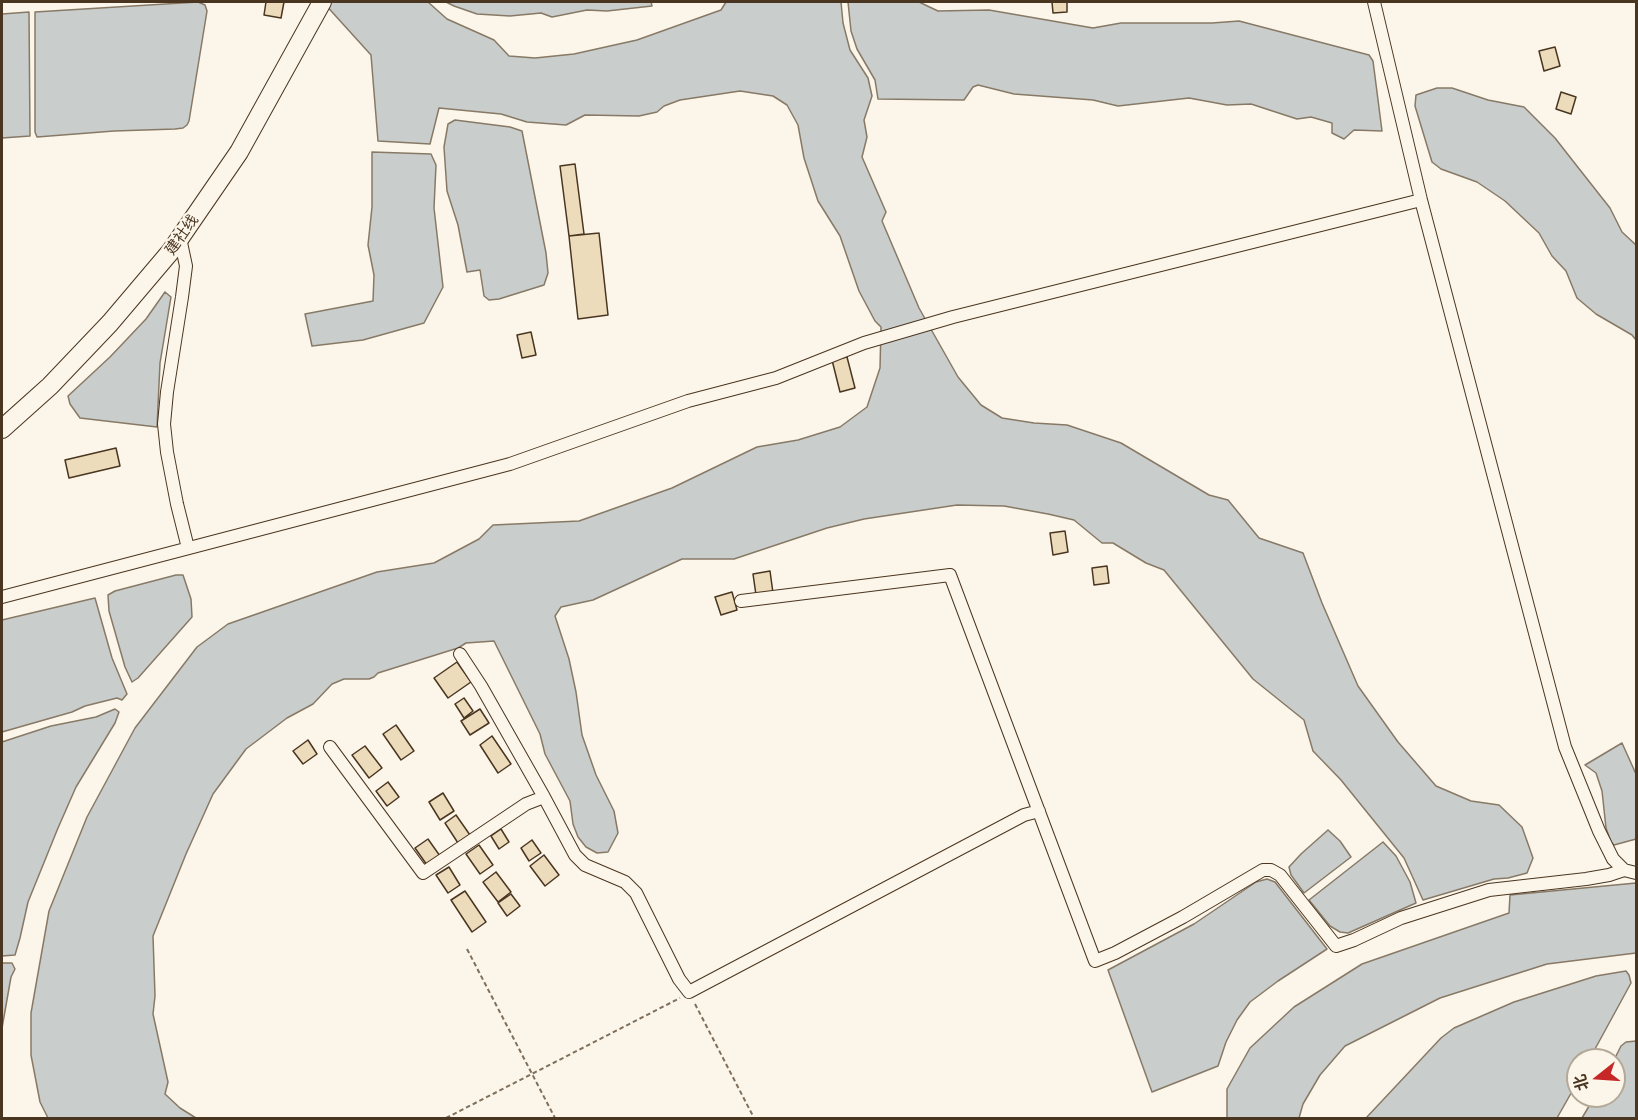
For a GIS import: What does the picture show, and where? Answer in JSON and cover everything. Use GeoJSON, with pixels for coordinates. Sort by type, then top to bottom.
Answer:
{"type":"FeatureCollection","features":[{"type":"Feature","properties":{"kind":"main road","name":"建社线"},"geometry":{"type":"LineString","coordinates":[[2,429],[50,386],[111,323],[171,251],[239,152],[321,5]]}},
{"type":"Feature","properties":{"kind":"street"},"geometry":{"type":"LineString","coordinates":[[1374,2],[1421,200],[1565,747],[1599,831],[1613,859],[1630,872]]}},
{"type":"Feature","properties":{"kind":"street"},"geometry":{"type":"LineString","coordinates":[[2,597],[510,464],[688,400],[776,378],[864,343],[952,317],[1421,200]]}},
{"type":"Feature","properties":{"kind":"street"},"geometry":{"type":"LineString","coordinates":[[180,238],[186,266],[164,424],[177,504],[188,548]]}},
{"type":"Feature","properties":{"kind":"street"},"geometry":{"type":"LineString","coordinates":[[741,601],[950,574],[1095,961],[1192,912],[1263,870],[1271,870],[1280,875],[1336,946],[1401,918],[1489,890],[1630,872]]}},
{"type":"Feature","properties":{"kind":"street"},"geometry":{"type":"LineString","coordinates":[[460,654],[481,686],[575,855],[585,865],[625,882],[636,893],[679,979],[689,992],[1024,815],[1039,811]]}},
{"type":"Feature","properties":{"kind":"street"},"geometry":{"type":"LineString","coordinates":[[330,747],[423,873],[526,804],[544,797]]}},
{"type":"Feature","properties":{"kind":"path"},"geometry":{"type":"LineString","coordinates":[[467,950],[555,1119]]}},
{"type":"Feature","properties":{"kind":"path"},"geometry":{"type":"LineString","coordinates":[[447,1119],[689,992],[754,1119]]}},
{"type":"Feature","properties":{"kind":"shaded area"},"geometry":{"type":"Polygon","coordinates":[[[198,2],[205,5],[207,11],[187,125],[175,129],[37,137],[35,132],[35,12],[198,2]]]}},
{"type":"Feature","properties":{"kind":"shaded area"},"geometry":{"type":"Polygon","coordinates":[[[323,2],[428,2],[447,19],[494,40],[509,56],[535,58],[574,54],[637,40],[721,10],[726,2],[841,2],[843,23],[850,50],[868,78],[872,96],[864,120],[867,137],[862,157],[886,212],[882,221],[919,308],[958,377],[981,405],[1002,418],[1067,425],[1121,443],[1209,495],[1228,500],[1259,538],[1303,553],[1358,686],[1398,742],[1436,786],[1471,801],[1499,805],[1522,827],[1533,858],[1527,873],[1494,879],[1423,900],[1404,858],[1341,780],[1313,751],[1304,720],[1253,679],[1164,570],[1146,563],[1113,543],[1102,543],[1074,520],[1004,506],[957,505],[864,519],[827,528],[734,559],[682,559],[593,600],[561,607],[555,616],[569,659],[582,735],[596,775],[614,811],[618,833],[608,852],[597,853],[586,847],[578,837],[573,824],[570,801],[545,754],[540,734],[494,641],[466,643],[458,648],[378,673],[369,679],[344,679],[332,684],[313,704],[287,718],[246,749],[213,794],[153,936],[155,996],[153,1014],[168,1082],[165,1094],[180,1108],[196,1118],[48,1118],[40,1102],[31,1055],[31,1013],[49,911],[87,817],[135,728],[197,647],[228,624],[377,572],[434,563],[479,539],[493,525],[579,521],[672,488],[757,447],[798,440],[840,427],[867,407],[880,368],[881,327],[875,321],[859,291],[840,236],[818,201],[804,158],[798,125],[787,105],[773,96],[740,91],[680,100],[664,106],[657,112],[639,116],[585,115],[566,125],[527,122],[501,114],[439,108],[430,144],[378,141],[371,55],[323,2]]]}},
{"type":"Feature","properties":{"kind":"shaded area"},"geometry":{"type":"Polygon","coordinates":[[[446,2],[651,2],[652,6],[607,11],[587,10],[552,17],[541,13],[510,16],[477,14],[446,2]]]}},
{"type":"Feature","properties":{"kind":"shaded area"},"geometry":{"type":"Polygon","coordinates":[[[848,2],[919,2],[938,11],[989,10],[1093,28],[1121,23],[1239,21],[1369,55],[1373,61],[1382,131],[1354,130],[1344,139],[1332,133],[1332,123],[1311,117],[1297,119],[1251,104],[1227,105],[1189,98],[1118,106],[1093,100],[1014,94],[978,85],[973,87],[964,100],[878,99],[875,80],[857,49],[851,31],[848,2]]]}},
{"type":"Feature","properties":{"kind":"shaded area"},"geometry":{"type":"Polygon","coordinates":[[[29,12],[30,136],[2,138],[2,14],[29,12]]]}},
{"type":"Feature","properties":{"kind":"shaded area"},"geometry":{"type":"Polygon","coordinates":[[[1437,88],[1452,88],[1488,100],[1524,107],[1555,138],[1610,208],[1622,232],[1636,245],[1636,340],[1632,335],[1596,314],[1577,298],[1566,271],[1552,256],[1539,233],[1505,201],[1477,182],[1441,169],[1432,162],[1415,106],[1416,95],[1437,88]]]}},
{"type":"Feature","properties":{"kind":"shaded area"},"geometry":{"type":"Polygon","coordinates":[[[455,120],[510,127],[522,131],[546,253],[548,273],[544,285],[489,300],[484,296],[480,270],[467,272],[458,225],[447,191],[444,147],[448,124],[455,120]]]}},
{"type":"Feature","properties":{"kind":"shaded area"},"geometry":{"type":"Polygon","coordinates":[[[372,152],[431,154],[436,165],[434,208],[443,287],[424,323],[363,340],[312,346],[305,314],[373,301],[374,275],[368,245],[372,207],[372,152]]]}},
{"type":"Feature","properties":{"kind":"shaded area"},"geometry":{"type":"Polygon","coordinates":[[[165,292],[171,297],[160,363],[157,427],[80,418],[70,404],[68,396],[146,319],[165,292]]]}},
{"type":"Feature","properties":{"kind":"shaded area"},"geometry":{"type":"Polygon","coordinates":[[[183,575],[191,599],[192,617],[132,682],[125,667],[109,611],[108,595],[115,591],[183,575]]]}},
{"type":"Feature","properties":{"kind":"shaded area"},"geometry":{"type":"Polygon","coordinates":[[[95,598],[112,658],[127,694],[122,700],[117,698],[85,706],[72,712],[2,732],[2,620],[95,598]]]}},
{"type":"Feature","properties":{"kind":"shaded area"},"geometry":{"type":"Polygon","coordinates":[[[115,709],[119,712],[115,723],[76,787],[58,828],[28,902],[15,955],[2,956],[2,742],[51,726],[96,717],[115,709]]]}},
{"type":"Feature","properties":{"kind":"shaded area"},"geometry":{"type":"Polygon","coordinates":[[[1622,743],[1636,774],[1636,839],[1614,845],[1606,828],[1602,791],[1596,773],[1585,765],[1622,743]]]}},
{"type":"Feature","properties":{"kind":"shaded area"},"geometry":{"type":"Polygon","coordinates":[[[1328,830],[1340,841],[1351,857],[1304,893],[1291,875],[1289,867],[1328,830]]]}},
{"type":"Feature","properties":{"kind":"shaded area"},"geometry":{"type":"Polygon","coordinates":[[[1383,842],[1396,856],[1410,882],[1416,903],[1348,933],[1340,932],[1330,926],[1309,900],[1383,842]]]}},
{"type":"Feature","properties":{"kind":"shaded area"},"geometry":{"type":"Polygon","coordinates":[[[1267,879],[1275,882],[1327,949],[1250,1002],[1237,1020],[1226,1042],[1218,1066],[1152,1092],[1108,970],[1194,924],[1256,882],[1267,879]]]}},
{"type":"Feature","properties":{"kind":"shaded area"},"geometry":{"type":"Polygon","coordinates":[[[1636,883],[1636,953],[1547,964],[1440,998],[1345,1046],[1320,1075],[1303,1104],[1299,1118],[1227,1118],[1227,1089],[1250,1048],[1294,1007],[1362,964],[1509,913],[1510,895],[1636,883]]]}},
{"type":"Feature","properties":{"kind":"shaded area"},"geometry":{"type":"Polygon","coordinates":[[[2,963],[12,963],[15,969],[11,977],[2,1028],[2,963]]]}},
{"type":"Feature","properties":{"kind":"shaded area"},"geometry":{"type":"Polygon","coordinates":[[[1626,971],[1631,983],[1596,1048],[1566,1048],[1566,1102],[1557,1118],[1366,1118],[1441,1038],[1454,1028],[1514,1002],[1596,976],[1626,971]]]}},
{"type":"Feature","properties":{"kind":"shaded area"},"geometry":{"type":"Polygon","coordinates":[[[1636,1041],[1636,1118],[1582,1118],[1588,1108],[1626,1108],[1626,1048],[1620,1048],[1626,1042],[1636,1041]]]}},
{"type":"Feature","properties":{"kind":"building"},"geometry":{"type":"Polygon","coordinates":[[[266,2],[284,2],[281,18],[264,15],[266,2]]]}},
{"type":"Feature","properties":{"kind":"building"},"geometry":{"type":"Polygon","coordinates":[[[1052,2],[1067,2],[1067,12],[1053,13],[1052,2]]]}},
{"type":"Feature","properties":{"kind":"building"},"geometry":{"type":"Polygon","coordinates":[[[1555,47],[1560,66],[1544,71],[1539,51],[1555,47]]]}},
{"type":"Feature","properties":{"kind":"building"},"geometry":{"type":"Polygon","coordinates":[[[1561,92],[1576,97],[1571,114],[1556,109],[1561,92]]]}},
{"type":"Feature","properties":{"kind":"building"},"geometry":{"type":"Polygon","coordinates":[[[575,164],[584,234],[569,236],[560,166],[575,164]]]}},
{"type":"Feature","properties":{"kind":"building"},"geometry":{"type":"Polygon","coordinates":[[[599,233],[608,315],[578,319],[569,236],[599,233]]]}},
{"type":"Feature","properties":{"kind":"building"},"geometry":{"type":"Polygon","coordinates":[[[531,332],[536,355],[522,358],[517,335],[531,332]]]}},
{"type":"Feature","properties":{"kind":"building"},"geometry":{"type":"Polygon","coordinates":[[[847,357],[855,388],[840,392],[832,360],[847,357]]]}},
{"type":"Feature","properties":{"kind":"building"},"geometry":{"type":"Polygon","coordinates":[[[116,448],[120,466],[69,478],[65,460],[116,448]]]}},
{"type":"Feature","properties":{"kind":"building"},"geometry":{"type":"Polygon","coordinates":[[[1065,531],[1068,552],[1053,555],[1050,533],[1065,531]]]}},
{"type":"Feature","properties":{"kind":"building"},"geometry":{"type":"Polygon","coordinates":[[[1107,566],[1109,583],[1094,585],[1092,568],[1107,566]]]}},
{"type":"Feature","properties":{"kind":"building"},"geometry":{"type":"Polygon","coordinates":[[[770,571],[773,593],[756,595],[753,574],[770,571]]]}},
{"type":"Feature","properties":{"kind":"building"},"geometry":{"type":"Polygon","coordinates":[[[732,592],[737,610],[721,615],[715,597],[732,592]]]}},
{"type":"Feature","properties":{"kind":"building"},"geometry":{"type":"Polygon","coordinates":[[[457,662],[471,682],[448,698],[434,678],[457,662]]]}},
{"type":"Feature","properties":{"kind":"building"},"geometry":{"type":"Polygon","coordinates":[[[464,698],[473,711],[464,718],[455,704],[464,698]]]}},
{"type":"Feature","properties":{"kind":"building"},"geometry":{"type":"Polygon","coordinates":[[[480,709],[489,723],[470,735],[461,721],[480,709]]]}},
{"type":"Feature","properties":{"kind":"building"},"geometry":{"type":"Polygon","coordinates":[[[396,725],[414,751],[401,760],[383,734],[396,725]]]}},
{"type":"Feature","properties":{"kind":"building"},"geometry":{"type":"Polygon","coordinates":[[[492,736],[511,764],[498,773],[480,745],[492,736]]]}},
{"type":"Feature","properties":{"kind":"building"},"geometry":{"type":"Polygon","coordinates":[[[308,740],[317,754],[303,764],[293,751],[308,740]]]}},
{"type":"Feature","properties":{"kind":"building"},"geometry":{"type":"Polygon","coordinates":[[[365,746],[382,768],[369,778],[352,755],[365,746]]]}},
{"type":"Feature","properties":{"kind":"building"},"geometry":{"type":"Polygon","coordinates":[[[388,782],[399,797],[387,806],[376,791],[388,782]]]}},
{"type":"Feature","properties":{"kind":"building"},"geometry":{"type":"Polygon","coordinates":[[[443,793],[454,811],[440,820],[429,802],[443,793]]]}},
{"type":"Feature","properties":{"kind":"building"},"geometry":{"type":"Polygon","coordinates":[[[456,815],[470,835],[458,843],[445,823],[456,815]]]}},
{"type":"Feature","properties":{"kind":"building"},"geometry":{"type":"Polygon","coordinates":[[[501,829],[509,842],[499,849],[491,836],[501,829]]]}},
{"type":"Feature","properties":{"kind":"building"},"geometry":{"type":"Polygon","coordinates":[[[428,839],[440,856],[427,865],[415,848],[428,839]]]}},
{"type":"Feature","properties":{"kind":"building"},"geometry":{"type":"Polygon","coordinates":[[[532,840],[541,853],[529,861],[521,848],[532,840]]]}},
{"type":"Feature","properties":{"kind":"building"},"geometry":{"type":"Polygon","coordinates":[[[479,845],[493,865],[480,874],[466,854],[479,845]]]}},
{"type":"Feature","properties":{"kind":"building"},"geometry":{"type":"Polygon","coordinates":[[[544,855],[559,875],[545,886],[530,866],[544,855]]]}},
{"type":"Feature","properties":{"kind":"building"},"geometry":{"type":"Polygon","coordinates":[[[449,867],[460,885],[448,893],[436,875],[449,867]]]}},
{"type":"Feature","properties":{"kind":"building"},"geometry":{"type":"Polygon","coordinates":[[[496,872],[511,892],[498,902],[483,882],[496,872]]]}},
{"type":"Feature","properties":{"kind":"building"},"geometry":{"type":"Polygon","coordinates":[[[465,891],[486,922],[472,932],[451,900],[465,891]]]}},
{"type":"Feature","properties":{"kind":"building"},"geometry":{"type":"Polygon","coordinates":[[[511,894],[520,906],[507,916],[498,903],[511,894]]]}}]}
